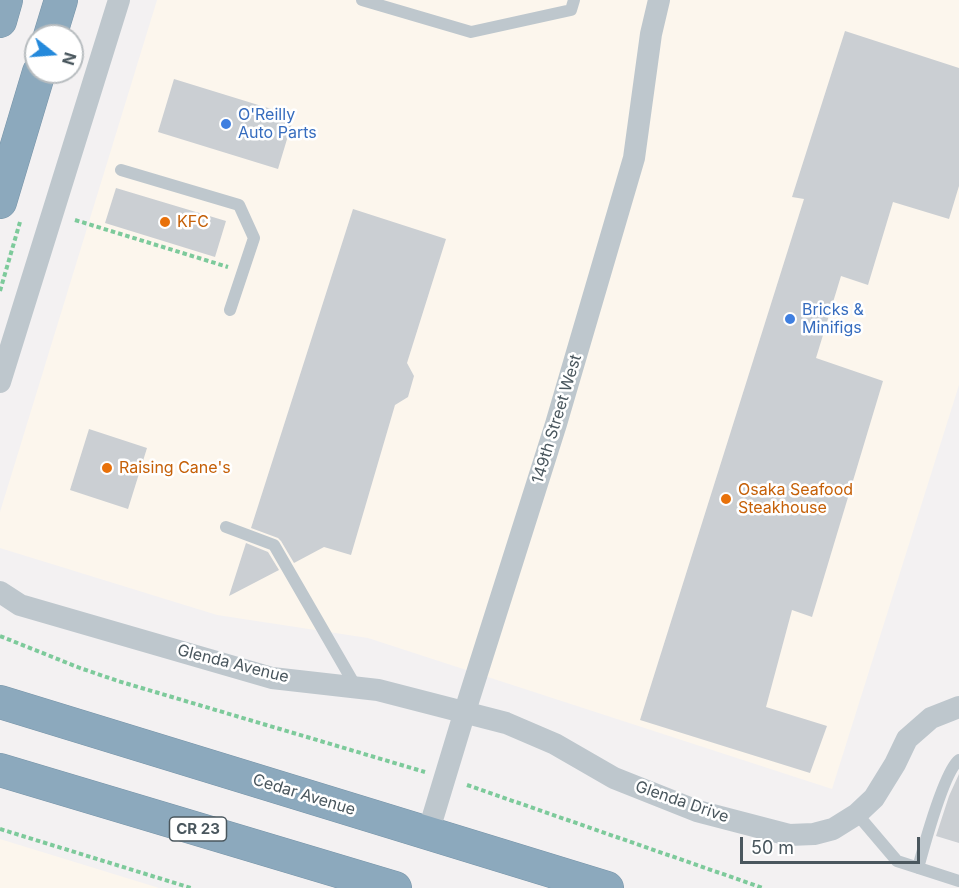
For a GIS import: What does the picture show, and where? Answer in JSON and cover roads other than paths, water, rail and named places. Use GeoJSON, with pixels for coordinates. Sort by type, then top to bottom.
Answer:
{"type":"FeatureCollection","features":[{"type":"Feature","properties":{"kind":"highway"},"geometry":{"type":"LineString","coordinates":[[0,21],[6,0]]}},
{"type":"Feature","properties":{"kind":"highway"},"geometry":{"type":"LineString","coordinates":[[54,24],[61,0]]}},
{"type":"Feature","properties":{"kind":"highway"},"geometry":{"type":"LineString","coordinates":[[0,202],[35,84]]}},
{"type":"Feature","properties":{"kind":"highway","name":"Cedar Avenue"},"geometry":{"type":"LineString","coordinates":[[0,702],[607,888]]}},
{"type":"Feature","properties":{"kind":"highway","name":"CR 23"},"geometry":{"type":"LineString","coordinates":[[0,770],[395,888]]}},
{"type":"Feature","properties":{"kind":"street"},"geometry":{"type":"LineString","coordinates":[[0,382],[119,0]]}},
{"type":"Feature","properties":{"kind":"street","name":"149th Street West"},"geometry":{"type":"LineString","coordinates":[[428,833],[559,414],[634,158],[651,34],[659,0]]}},
{"type":"Feature","properties":{"kind":"street","name":"Glenda Avenue"},"geometry":{"type":"LineString","coordinates":[[0,592],[20,605],[272,678],[378,690],[506,723]]}},
{"type":"Feature","properties":{"kind":"street","name":"Glenda Drive"},"geometry":{"type":"LineString","coordinates":[[506,723],[555,744],[614,778],[697,811],[789,834],[813,834],[833,829],[857,814],[874,798],[907,740],[931,718],[959,707]]}},
{"type":"Feature","properties":{"kind":"lane"},"geometry":{"type":"LineString","coordinates":[[362,0],[471,32],[571,10],[574,0]]}},
{"type":"Feature","properties":{"kind":"lane"},"geometry":{"type":"LineString","coordinates":[[121,170],[239,205],[254,238],[230,310]]}},
{"type":"Feature","properties":{"kind":"lane"},"geometry":{"type":"LineString","coordinates":[[226,527],[274,544],[356,687]]}},
{"type":"Feature","properties":{"kind":"lane"},"geometry":{"type":"LineString","coordinates":[[918,867],[946,779],[959,760]]}},
{"type":"Feature","properties":{"kind":"lane"},"geometry":{"type":"LineString","coordinates":[[857,814],[897,861],[959,880]]}},
{"type":"Feature","properties":{"kind":"place","name":"O'Reilly Auto Parts"},"geometry":{"type":"Point","coordinates":[226,124]}},
{"type":"Feature","properties":{"kind":"place","name":"KFC"},"geometry":{"type":"Point","coordinates":[165,222]}},
{"type":"Feature","properties":{"kind":"place","name":"Bricks & Minifigs"},"geometry":{"type":"Point","coordinates":[790,319]}},
{"type":"Feature","properties":{"kind":"place","name":"Raising Cane's"},"geometry":{"type":"Point","coordinates":[107,468]}},
{"type":"Feature","properties":{"kind":"place","name":"Osaka Seafood Steakhouse"},"geometry":{"type":"Point","coordinates":[726,499]}}]}
